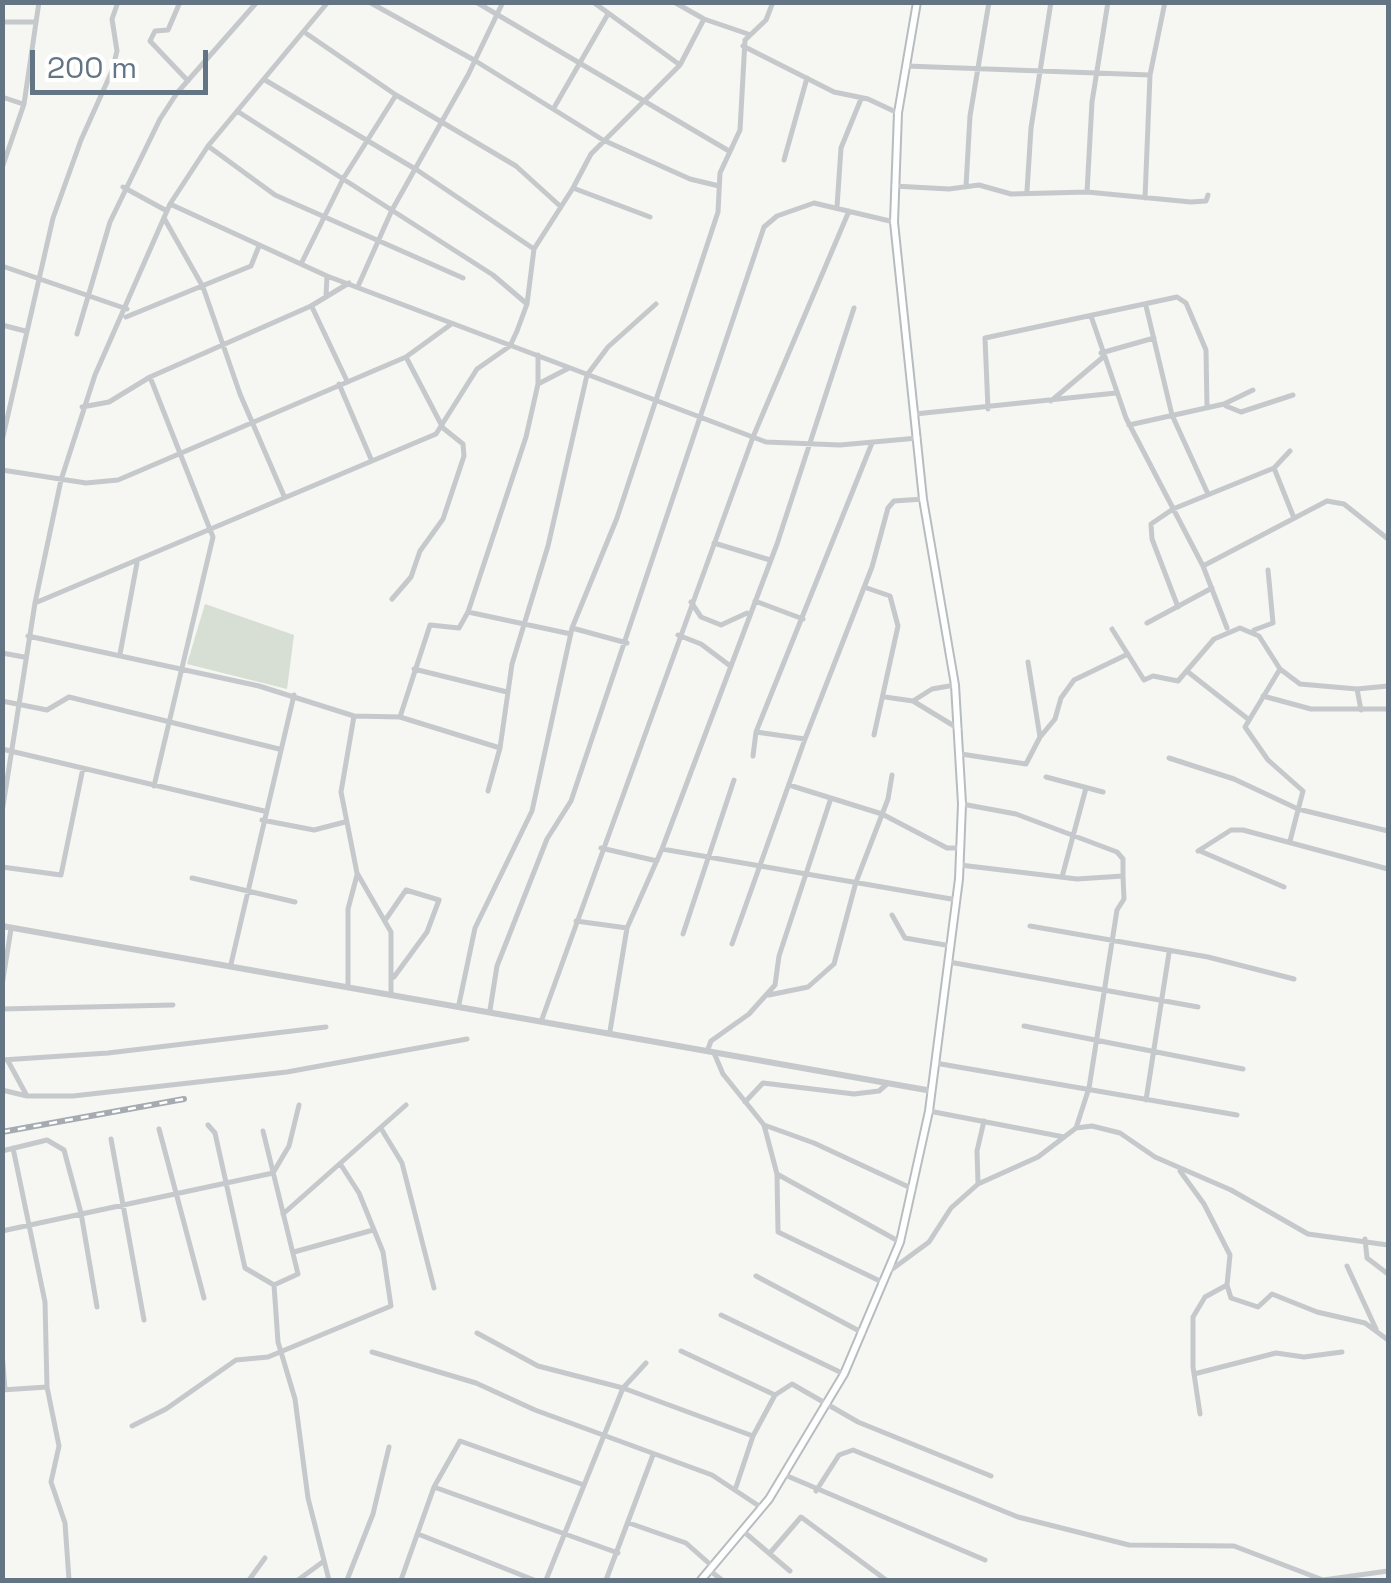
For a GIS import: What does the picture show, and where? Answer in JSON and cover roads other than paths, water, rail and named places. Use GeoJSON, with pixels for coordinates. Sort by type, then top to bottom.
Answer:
{"type":"FeatureCollection","features":[{"type":"Feature","properties":{"kind":"main road"},"geometry":{"type":"LineString","coordinates":[[701,1580],[785,1475],[828,1405],[864,1333],[900,1242],[932,1091],[957,900],[962,804],[955,685],[923,500],[894,222],[898,112],[916,2]]}},
{"type":"Feature","properties":{"kind":"street"},"geometry":{"type":"LineString","coordinates":[[3,165],[24,104],[39,2]]}},
{"type":"Feature","properties":{"kind":"street"},"geometry":{"type":"LineString","coordinates":[[2,441],[25,331],[64,182],[118,51],[112,18],[118,2]]}},
{"type":"Feature","properties":{"kind":"street"},"geometry":{"type":"LineString","coordinates":[[180,2],[168,30],[155,31],[150,42],[188,81]]}},
{"type":"Feature","properties":{"kind":"street"},"geometry":{"type":"LineString","coordinates":[[77,334],[124,187],[168,104],[257,2]]}},
{"type":"Feature","properties":{"kind":"street"},"geometry":{"type":"LineString","coordinates":[[2,812],[28,636],[61,480],[82,408],[167,211],[208,146],[328,2]]}},
{"type":"Feature","properties":{"kind":"street"},"geometry":{"type":"LineString","coordinates":[[369,2],[474,60],[604,140],[690,179],[719,186]]}},
{"type":"Feature","properties":{"kind":"street"},"geometry":{"type":"LineString","coordinates":[[476,2],[730,151]]}},
{"type":"Feature","properties":{"kind":"street"},"geometry":{"type":"LineString","coordinates":[[358,286],[392,210],[417,170],[503,2]]}},
{"type":"Feature","properties":{"kind":"street"},"geometry":{"type":"LineString","coordinates":[[592,2],[680,66]]}},
{"type":"Feature","properties":{"kind":"street"},"geometry":{"type":"LineString","coordinates":[[674,2],[704,19],[748,34]]}},
{"type":"Feature","properties":{"kind":"street"},"geometry":{"type":"LineString","coordinates":[[459,1004],[475,928],[532,810],[572,631],[657,403],[718,212],[719,186],[740,130],[743,46],[748,34],[766,20],[773,2]]}},
{"type":"Feature","properties":{"kind":"street"},"geometry":{"type":"LineString","coordinates":[[966,186],[977,70],[989,2]]}},
{"type":"Feature","properties":{"kind":"street"},"geometry":{"type":"LineString","coordinates":[[1027,190],[1039,72],[1051,2]]}},
{"type":"Feature","properties":{"kind":"street"},"geometry":{"type":"LineString","coordinates":[[1087,192],[1096,74],[1108,2]]}},
{"type":"Feature","properties":{"kind":"street"},"geometry":{"type":"LineString","coordinates":[[1144,198],[1150,75],[1165,2]]}},
{"type":"Feature","properties":{"kind":"street"},"geometry":{"type":"LineString","coordinates":[[555,108],[608,14]]}},
{"type":"Feature","properties":{"kind":"street"},"geometry":{"type":"LineString","coordinates":[[35,602],[137,562],[209,527],[443,428],[477,370],[510,346],[528,304],[534,249],[560,206],[604,140],[680,66],[704,19]]}},
{"type":"Feature","properties":{"kind":"street"},"geometry":{"type":"LineString","coordinates":[[2,22],[36,22]]}},
{"type":"Feature","properties":{"kind":"street"},"geometry":{"type":"LineString","coordinates":[[306,33],[396,95],[516,166],[560,206]]}},
{"type":"Feature","properties":{"kind":"street"},"geometry":{"type":"LineString","coordinates":[[743,46],[808,78],[898,112]]}},
{"type":"Feature","properties":{"kind":"street"},"geometry":{"type":"LineString","coordinates":[[904,66],[1150,75]]}},
{"type":"Feature","properties":{"kind":"street"},"geometry":{"type":"LineString","coordinates":[[784,160],[808,78]]}},
{"type":"Feature","properties":{"kind":"street"},"geometry":{"type":"LineString","coordinates":[[265,80],[417,170],[534,249]]}},
{"type":"Feature","properties":{"kind":"street"},"geometry":{"type":"LineString","coordinates":[[301,264],[342,179],[396,95]]}},
{"type":"Feature","properties":{"kind":"street"},"geometry":{"type":"LineString","coordinates":[[2,97],[24,104]]}},
{"type":"Feature","properties":{"kind":"street"},"geometry":{"type":"LineString","coordinates":[[836,206],[841,148],[861,99]]}},
{"type":"Feature","properties":{"kind":"street"},"geometry":{"type":"LineString","coordinates":[[238,111],[493,275],[528,304]]}},
{"type":"Feature","properties":{"kind":"street"},"geometry":{"type":"LineString","coordinates":[[208,146],[246,177],[321,218],[450,268],[464,278]]}},
{"type":"Feature","properties":{"kind":"street"},"geometry":{"type":"LineString","coordinates":[[894,186],[966,186],[1011,194],[1027,190],[1087,192],[1199,202],[1208,195]]}},
{"type":"Feature","properties":{"kind":"street"},"geometry":{"type":"LineString","coordinates":[[124,187],[167,211],[450,325],[752,437],[808,446],[918,438]]}},
{"type":"Feature","properties":{"kind":"street"},"geometry":{"type":"LineString","coordinates":[[573,188],[650,216]]}},
{"type":"Feature","properties":{"kind":"street"},"geometry":{"type":"LineString","coordinates":[[490,1010],[497,966],[547,839],[571,801],[627,642],[648,568],[703,421],[764,226],[800,206],[836,206],[894,222]]}},
{"type":"Feature","properties":{"kind":"street"},"geometry":{"type":"LineString","coordinates":[[167,211],[203,286],[253,426],[284,496]]}},
{"type":"Feature","properties":{"kind":"street"},"geometry":{"type":"LineString","coordinates":[[542,1019],[752,437],[849,211]]}},
{"type":"Feature","properties":{"kind":"street"},"geometry":{"type":"LineString","coordinates":[[124,318],[251,266],[259,246]]}},
{"type":"Feature","properties":{"kind":"street"},"geometry":{"type":"LineString","coordinates":[[2,266],[127,309]]}},
{"type":"Feature","properties":{"kind":"street"},"geometry":{"type":"LineString","coordinates":[[326,296],[327,276]]}},
{"type":"Feature","properties":{"kind":"street"},"geometry":{"type":"LineString","coordinates":[[82,408],[109,402],[150,377],[311,306],[349,283]]}},
{"type":"Feature","properties":{"kind":"street"},"geometry":{"type":"LineString","coordinates":[[988,409],[985,338],[1177,297],[1186,303],[1206,350],[1207,408]]}},
{"type":"Feature","properties":{"kind":"street"},"geometry":{"type":"LineString","coordinates":[[488,791],[500,748],[522,625],[548,546],[586,375],[608,347],[656,304]]}},
{"type":"Feature","properties":{"kind":"street"},"geometry":{"type":"LineString","coordinates":[[311,306],[347,381]]}},
{"type":"Feature","properties":{"kind":"street"},"geometry":{"type":"LineString","coordinates":[[1146,306],[1172,414],[1208,494]]}},
{"type":"Feature","properties":{"kind":"street"},"geometry":{"type":"LineString","coordinates":[[610,1031],[627,928],[658,861],[770,560],[854,308]]}},
{"type":"Feature","properties":{"kind":"street"},"geometry":{"type":"LineString","coordinates":[[1091,316],[1116,394],[1203,566],[1228,630]]}},
{"type":"Feature","properties":{"kind":"street"},"geometry":{"type":"LineString","coordinates":[[2,325],[25,331]]}},
{"type":"Feature","properties":{"kind":"street"},"geometry":{"type":"LineString","coordinates":[[2,470],[104,484],[180,451],[253,426],[406,357],[450,325]]}},
{"type":"Feature","properties":{"kind":"street"},"geometry":{"type":"LineString","coordinates":[[1049,403],[1102,356],[1154,338]]}},
{"type":"Feature","properties":{"kind":"street"},"geometry":{"type":"LineString","coordinates":[[400,718],[430,625],[459,628],[468,612],[513,483],[538,384],[538,355]]}},
{"type":"Feature","properties":{"kind":"street"},"geometry":{"type":"LineString","coordinates":[[392,599],[436,533],[460,470],[463,444],[443,428],[406,357]]}},
{"type":"Feature","properties":{"kind":"street"},"geometry":{"type":"LineString","coordinates":[[538,384],[569,368]]}},
{"type":"Feature","properties":{"kind":"street"},"geometry":{"type":"LineString","coordinates":[[150,377],[209,527],[212,546],[154,786]]}},
{"type":"Feature","properties":{"kind":"street"},"geometry":{"type":"LineString","coordinates":[[339,384],[372,460]]}},
{"type":"Feature","properties":{"kind":"street"},"geometry":{"type":"LineString","coordinates":[[1130,424],[1224,404],[1253,390]]}},
{"type":"Feature","properties":{"kind":"street"},"geometry":{"type":"LineString","coordinates":[[915,414],[1116,394]]}},
{"type":"Feature","properties":{"kind":"street"},"geometry":{"type":"LineString","coordinates":[[1224,404],[1241,412],[1293,395]]}},
{"type":"Feature","properties":{"kind":"street"},"geometry":{"type":"LineString","coordinates":[[753,756],[756,732],[872,443]]}},
{"type":"Feature","properties":{"kind":"street"},"geometry":{"type":"LineString","coordinates":[[1178,607],[1150,528],[1173,509],[1274,468],[1290,451]]}},
{"type":"Feature","properties":{"kind":"street"},"geometry":{"type":"LineString","coordinates":[[1274,468],[1294,518]]}},
{"type":"Feature","properties":{"kind":"street"},"geometry":{"type":"LineString","coordinates":[[732,944],[804,739],[864,588],[890,503],[923,500]]}},
{"type":"Feature","properties":{"kind":"street"},"geometry":{"type":"LineString","coordinates":[[1203,566],[1327,500],[1344,504],[1388,540]]}},
{"type":"Feature","properties":{"kind":"street"},"geometry":{"type":"LineString","coordinates":[[714,543],[770,560]]}},
{"type":"Feature","properties":{"kind":"street"},"geometry":{"type":"LineString","coordinates":[[120,654],[137,562]]}},
{"type":"Feature","properties":{"kind":"street"},"geometry":{"type":"LineString","coordinates":[[1112,628],[1144,680],[1153,676],[1178,680],[1198,654],[1228,630],[1251,630],[1272,623],[1268,570]]}},
{"type":"Feature","properties":{"kind":"street"},"geometry":{"type":"LineString","coordinates":[[864,588],[890,596],[897,613],[885,697],[874,735]]}},
{"type":"Feature","properties":{"kind":"street"},"geometry":{"type":"LineString","coordinates":[[1147,623],[1212,588]]}},
{"type":"Feature","properties":{"kind":"street"},"geometry":{"type":"LineString","coordinates":[[754,601],[803,620]]}},
{"type":"Feature","properties":{"kind":"street"},"geometry":{"type":"LineString","coordinates":[[691,602],[701,618],[721,625],[750,611]]}},
{"type":"Feature","properties":{"kind":"street"},"geometry":{"type":"LineString","coordinates":[[468,612],[627,642]]}},
{"type":"Feature","properties":{"kind":"street"},"geometry":{"type":"LineString","coordinates":[[1251,630],[1280,668],[1300,684],[1357,689],[1388,686]]}},
{"type":"Feature","properties":{"kind":"street"},"geometry":{"type":"LineString","coordinates":[[678,635],[700,644],[729,665]]}},
{"type":"Feature","properties":{"kind":"street"},"geometry":{"type":"LineString","coordinates":[[28,636],[294,695],[354,716],[400,718],[500,748]]}},
{"type":"Feature","properties":{"kind":"street"},"geometry":{"type":"LineString","coordinates":[[2,653],[24,657]]}},
{"type":"Feature","properties":{"kind":"street"},"geometry":{"type":"LineString","coordinates":[[961,754],[1023,766],[1040,736],[1055,720],[1061,698],[1074,680],[1128,654]]}},
{"type":"Feature","properties":{"kind":"street"},"geometry":{"type":"LineString","coordinates":[[1028,662],[1040,736]]}},
{"type":"Feature","properties":{"kind":"street"},"geometry":{"type":"LineString","coordinates":[[1280,668],[1248,719],[1246,734],[1303,792],[1290,841]]}},
{"type":"Feature","properties":{"kind":"street"},"geometry":{"type":"LineString","coordinates":[[414,670],[507,692]]}},
{"type":"Feature","properties":{"kind":"street"},"geometry":{"type":"LineString","coordinates":[[1187,672],[1248,719]]}},
{"type":"Feature","properties":{"kind":"street"},"geometry":{"type":"LineString","coordinates":[[913,701],[932,689],[955,685]]}},
{"type":"Feature","properties":{"kind":"street"},"geometry":{"type":"LineString","coordinates":[[1357,689],[1361,710]]}},
{"type":"Feature","properties":{"kind":"street"},"geometry":{"type":"LineString","coordinates":[[231,964],[294,695]]}},
{"type":"Feature","properties":{"kind":"street"},"geometry":{"type":"LineString","coordinates":[[1263,696],[1310,709],[1388,709]]}},
{"type":"Feature","properties":{"kind":"street"},"geometry":{"type":"LineString","coordinates":[[2,701],[47,710],[70,697],[279,750]]}},
{"type":"Feature","properties":{"kind":"street"},"geometry":{"type":"LineString","coordinates":[[885,697],[913,701],[959,729]]}},
{"type":"Feature","properties":{"kind":"street"},"geometry":{"type":"LineString","coordinates":[[354,716],[342,772],[348,838],[357,873],[386,919],[393,950],[391,992]]}},
{"type":"Feature","properties":{"kind":"street"},"geometry":{"type":"LineString","coordinates":[[756,732],[804,739]]}},
{"type":"Feature","properties":{"kind":"street"},"geometry":{"type":"LineString","coordinates":[[2,749],[264,811]]}},
{"type":"Feature","properties":{"kind":"street"},"geometry":{"type":"LineString","coordinates":[[1168,758],[1234,779],[1298,809],[1388,831]]}},
{"type":"Feature","properties":{"kind":"street"},"geometry":{"type":"LineString","coordinates":[[2,867],[60,876],[83,768]]}},
{"type":"Feature","properties":{"kind":"street"},"geometry":{"type":"LineString","coordinates":[[769,995],[808,987],[823,978],[834,964],[856,882],[892,775]]}},
{"type":"Feature","properties":{"kind":"street"},"geometry":{"type":"LineString","coordinates":[[1046,777],[1103,792]]}},
{"type":"Feature","properties":{"kind":"street"},"geometry":{"type":"LineString","coordinates":[[682,934],[734,780]]}},
{"type":"Feature","properties":{"kind":"street"},"geometry":{"type":"LineString","coordinates":[[789,785],[882,814],[948,848],[961,848]]}},
{"type":"Feature","properties":{"kind":"street"},"geometry":{"type":"LineString","coordinates":[[1062,878],[1086,788]]}},
{"type":"Feature","properties":{"kind":"street"},"geometry":{"type":"LineString","coordinates":[[711,1050],[725,1028],[749,1014],[769,995],[779,974],[779,956],[830,800]]}},
{"type":"Feature","properties":{"kind":"street"},"geometry":{"type":"LineString","coordinates":[[962,804],[1016,814],[1122,855],[1124,899],[1118,910],[1103,990],[1089,1088],[1076,1128]]}},
{"type":"Feature","properties":{"kind":"street"},"geometry":{"type":"LineString","coordinates":[[262,820],[306,830],[346,822]]}},
{"type":"Feature","properties":{"kind":"street"},"geometry":{"type":"LineString","coordinates":[[327,827],[348,838]]}},
{"type":"Feature","properties":{"kind":"street"},"geometry":{"type":"LineString","coordinates":[[1284,887],[1198,850],[1231,830],[1290,841],[1388,870]]}},
{"type":"Feature","properties":{"kind":"street"},"geometry":{"type":"LineString","coordinates":[[601,848],[658,861]]}},
{"type":"Feature","properties":{"kind":"street"},"geometry":{"type":"LineString","coordinates":[[662,850],[957,900]]}},
{"type":"Feature","properties":{"kind":"street"},"geometry":{"type":"LineString","coordinates":[[960,865],[1062,878],[1122,876]]}},
{"type":"Feature","properties":{"kind":"street"},"geometry":{"type":"LineString","coordinates":[[348,986],[348,909],[357,873]]}},
{"type":"Feature","properties":{"kind":"street"},"geometry":{"type":"LineString","coordinates":[[192,878],[296,902]]}},
{"type":"Feature","properties":{"kind":"street"},"geometry":{"type":"LineString","coordinates":[[386,919],[406,890],[439,900],[427,932],[392,980]]}},
{"type":"Feature","properties":{"kind":"street"},"geometry":{"type":"LineString","coordinates":[[892,915],[904,938],[951,946]]}},
{"type":"Feature","properties":{"kind":"street"},"geometry":{"type":"LineString","coordinates":[[576,921],[627,928]]}},
{"type":"Feature","properties":{"kind":"street"},"geometry":{"type":"LineString","coordinates":[[1030,926],[1236,963],[1294,979]]}},
{"type":"Feature","properties":{"kind":"street"},"geometry":{"type":"LineString","coordinates":[[2,985],[7,927],[459,1004],[932,1091]]}},
{"type":"Feature","properties":{"kind":"street"},"geometry":{"type":"LineString","coordinates":[[1146,1100],[1170,952]]}},
{"type":"Feature","properties":{"kind":"street"},"geometry":{"type":"LineString","coordinates":[[949,962],[1198,1008]]}},
{"type":"Feature","properties":{"kind":"street"},"geometry":{"type":"LineString","coordinates":[[2,1009],[173,1005]]}},
{"type":"Feature","properties":{"kind":"street"},"geometry":{"type":"LineString","coordinates":[[1024,1026],[1155,1048],[1243,1069]]}},
{"type":"Feature","properties":{"kind":"street"},"geometry":{"type":"LineString","coordinates":[[28,1096],[5,1060],[326,1027]]}},
{"type":"Feature","properties":{"kind":"street"},"geometry":{"type":"LineString","coordinates":[[2,1090],[28,1096],[192,1086],[467,1039]]}},
{"type":"Feature","properties":{"kind":"street"},"geometry":{"type":"LineString","coordinates":[[711,1050],[723,1074],[764,1126],[777,1174],[778,1232],[885,1284]]}},
{"type":"Feature","properties":{"kind":"street"},"geometry":{"type":"LineString","coordinates":[[935,1063],[1238,1116]]}},
{"type":"Feature","properties":{"kind":"street"},"geometry":{"type":"LineString","coordinates":[[745,1103],[763,1083],[854,1094],[878,1092],[889,1082]]}},
{"type":"Feature","properties":{"kind":"street"},"geometry":{"type":"LineString","coordinates":[[2,1231],[273,1174],[289,1146],[300,1105]]}},
{"type":"Feature","properties":{"kind":"street"},"geometry":{"type":"LineString","coordinates":[[283,1214],[406,1105]]}},
{"type":"Feature","properties":{"kind":"street"},"geometry":{"type":"LineString","coordinates":[[929,1111],[1064,1137]]}},
{"type":"Feature","properties":{"kind":"street"},"geometry":{"type":"LineString","coordinates":[[978,1184],[977,1151],[984,1122]]}},
{"type":"Feature","properties":{"kind":"street"},"geometry":{"type":"LineString","coordinates":[[208,1125],[215,1134],[245,1268],[274,1285],[298,1277],[263,1132]]}},
{"type":"Feature","properties":{"kind":"street"},"geometry":{"type":"LineString","coordinates":[[764,1126],[814,1142],[914,1189]]}},
{"type":"Feature","properties":{"kind":"street"},"geometry":{"type":"LineString","coordinates":[[890,1270],[929,1242],[951,1208],[978,1184],[1038,1158],[1076,1128],[1092,1126],[1120,1133],[1178,1169],[1231,1190],[1308,1234],[1388,1244]]}},
{"type":"Feature","properties":{"kind":"street"},"geometry":{"type":"LineString","coordinates":[[160,1128],[174,1196],[204,1298]]}},
{"type":"Feature","properties":{"kind":"street"},"geometry":{"type":"LineString","coordinates":[[382,1130],[402,1163],[434,1288]]}},
{"type":"Feature","properties":{"kind":"street"},"geometry":{"type":"LineString","coordinates":[[111,1140],[126,1203],[144,1320]]}},
{"type":"Feature","properties":{"kind":"street"},"geometry":{"type":"LineString","coordinates":[[2,1151],[56,1142],[64,1150],[81,1212],[97,1306]]}},
{"type":"Feature","properties":{"kind":"street"},"geometry":{"type":"LineString","coordinates":[[13,1148],[46,1302],[47,1387],[59,1446],[51,1482],[66,1523],[69,1580]]}},
{"type":"Feature","properties":{"kind":"street"},"geometry":{"type":"LineString","coordinates":[[132,1426],[166,1409],[236,1360],[257,1360],[391,1306],[388,1273],[373,1230],[359,1193],[341,1164]]}},
{"type":"Feature","properties":{"kind":"street"},"geometry":{"type":"LineString","coordinates":[[1178,1169],[1222,1235],[1230,1256],[1226,1285],[1236,1302],[1258,1307],[1272,1294],[1317,1312],[1366,1323],[1388,1340]]}},
{"type":"Feature","properties":{"kind":"street"},"geometry":{"type":"LineString","coordinates":[[777,1174],[900,1242]]}},
{"type":"Feature","properties":{"kind":"street"},"geometry":{"type":"LineString","coordinates":[[294,1252],[373,1230]]}},
{"type":"Feature","properties":{"kind":"street"},"geometry":{"type":"LineString","coordinates":[[1365,1239],[1368,1258],[1388,1274]]}},
{"type":"Feature","properties":{"kind":"street"},"geometry":{"type":"LineString","coordinates":[[1347,1266],[1359,1298],[1370,1309],[1376,1332]]}},
{"type":"Feature","properties":{"kind":"street"},"geometry":{"type":"LineString","coordinates":[[756,1276],[864,1333]]}},
{"type":"Feature","properties":{"kind":"street"},"geometry":{"type":"LineString","coordinates":[[274,1285],[280,1349],[294,1399],[308,1498],[329,1580]]}},
{"type":"Feature","properties":{"kind":"street"},"geometry":{"type":"LineString","coordinates":[[1200,1414],[1194,1374],[1193,1317],[1197,1305],[1226,1285]]}},
{"type":"Feature","properties":{"kind":"street"},"geometry":{"type":"LineString","coordinates":[[722,1315],[844,1374]]}},
{"type":"Feature","properties":{"kind":"street"},"geometry":{"type":"LineString","coordinates":[[477,1333],[538,1366],[623,1388],[754,1436]]}},
{"type":"Feature","properties":{"kind":"street"},"geometry":{"type":"LineString","coordinates":[[681,1351],[775,1395]]}},
{"type":"Feature","properties":{"kind":"street"},"geometry":{"type":"LineString","coordinates":[[2,1352],[4,1390],[47,1387]]}},
{"type":"Feature","properties":{"kind":"street"},"geometry":{"type":"LineString","coordinates":[[372,1352],[476,1383],[736,1487],[762,1508]]}},
{"type":"Feature","properties":{"kind":"street"},"geometry":{"type":"LineString","coordinates":[[1194,1374],[1276,1353],[1304,1358],[1342,1352]]}},
{"type":"Feature","properties":{"kind":"street"},"geometry":{"type":"LineString","coordinates":[[546,1580],[623,1388],[646,1363]]}},
{"type":"Feature","properties":{"kind":"street"},"geometry":{"type":"LineString","coordinates":[[736,1487],[754,1436],[775,1395],[792,1384],[858,1422],[991,1476]]}},
{"type":"Feature","properties":{"kind":"street"},"geometry":{"type":"LineString","coordinates":[[401,1580],[434,1487],[460,1441],[584,1486]]}},
{"type":"Feature","properties":{"kind":"street"},"geometry":{"type":"LineString","coordinates":[[347,1580],[373,1514],[389,1446]]}},
{"type":"Feature","properties":{"kind":"street"},"geometry":{"type":"LineString","coordinates":[[816,1490],[839,1455],[853,1450],[1018,1517],[1129,1545],[1234,1546],[1323,1580],[1388,1571]]}},
{"type":"Feature","properties":{"kind":"street"},"geometry":{"type":"LineString","coordinates":[[606,1580],[653,1455]]}},
{"type":"Feature","properties":{"kind":"street"},"geometry":{"type":"LineString","coordinates":[[785,1475],[985,1560]]}},
{"type":"Feature","properties":{"kind":"street"},"geometry":{"type":"LineString","coordinates":[[434,1487],[618,1553]]}},
{"type":"Feature","properties":{"kind":"street"},"geometry":{"type":"LineString","coordinates":[[770,1553],[801,1517],[886,1580]]}},
{"type":"Feature","properties":{"kind":"street"},"geometry":{"type":"LineString","coordinates":[[629,1523],[683,1542],[722,1580]]}},
{"type":"Feature","properties":{"kind":"street"},"geometry":{"type":"LineString","coordinates":[[742,1531],[790,1571]]}},
{"type":"Feature","properties":{"kind":"street"},"geometry":{"type":"LineString","coordinates":[[418,1534],[534,1580]]}},
{"type":"Feature","properties":{"kind":"street"},"geometry":{"type":"LineString","coordinates":[[249,1580],[264,1558]]}},
{"type":"Feature","properties":{"kind":"street"},"geometry":{"type":"LineString","coordinates":[[298,1580],[325,1561]]}},
{"type":"Feature","properties":{"kind":"railway"},"geometry":{"type":"LineString","coordinates":[[2,1132],[184,1099]]}}]}
